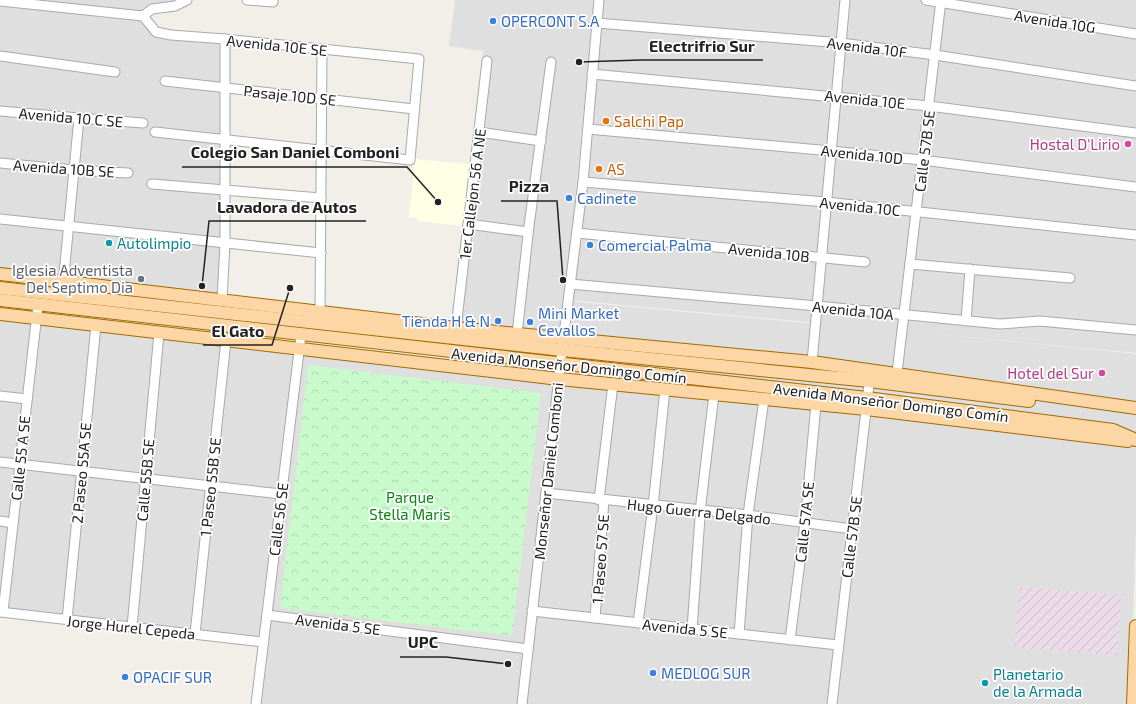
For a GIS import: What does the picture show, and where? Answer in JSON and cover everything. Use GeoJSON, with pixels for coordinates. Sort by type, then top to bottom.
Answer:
{"type":"FeatureCollection","features":[{"type":"Feature","properties":{"kind":"main road","name":"Avenida Monseñor Domingo Comín"},"geometry":{"type":"LineString","coordinates":[[0,274],[516,334],[563,344],[812,362],[870,375],[897,373],[1136,409]]}},
{"type":"Feature","properties":{"kind":"main road","name":"Avenida Monseñor Domingo Comín"},"geometry":{"type":"LineString","coordinates":[[0,288],[870,375],[1111,411],[1136,409]]}},
{"type":"Feature","properties":{"kind":"main road","name":"Avenida Monseñor Domingo Comín"},"geometry":{"type":"LineString","coordinates":[[0,300],[560,363],[867,404],[1113,430],[1136,441]]}},
{"type":"Feature","properties":{"kind":"main road","name":"Avenida Monseñor Domingo Comín"},"geometry":{"type":"LineString","coordinates":[[0,314],[559,379],[816,404],[867,404]]}},
{"type":"Feature","properties":{"kind":"main road"},"geometry":{"type":"LineString","coordinates":[[1133,704],[1136,626]]}},
{"type":"Feature","properties":{"kind":"street"},"geometry":{"type":"LineString","coordinates":[[2,1],[58,4],[143,16],[152,9],[176,6],[187,0]]}},
{"type":"Feature","properties":{"kind":"street"},"geometry":{"type":"LineString","coordinates":[[247,0],[273,1]]}},
{"type":"Feature","properties":{"kind":"street","name":"Monseñor Daniel Comboni"},"geometry":{"type":"LineString","coordinates":[[522,704],[560,363],[583,182],[599,0]]}},
{"type":"Feature","properties":{"kind":"street"},"geometry":{"type":"LineString","coordinates":[[812,362],[845,0]]}},
{"type":"Feature","properties":{"kind":"street","name":"Avenida 10G"},"geometry":{"type":"LineString","coordinates":[[926,0],[941,1],[1136,34]]}},
{"type":"Feature","properties":{"kind":"street","name":"Calle 57B SE"},"geometry":{"type":"LineString","coordinates":[[897,373],[941,1]]}},
{"type":"Feature","properties":{"kind":"street","name":"Avenida 10E SE"},"geometry":{"type":"LineString","coordinates":[[143,16],[156,32],[171,35],[225,39],[419,59],[414,109]]}},
{"type":"Feature","properties":{"kind":"street","name":"Avenida 10F"},"geometry":{"type":"LineString","coordinates":[[596,23],[841,43],[935,55],[1136,86]]}},
{"type":"Feature","properties":{"kind":"street"},"geometry":{"type":"LineString","coordinates":[[222,300],[225,191],[225,39]]}},
{"type":"Feature","properties":{"kind":"street"},"geometry":{"type":"LineString","coordinates":[[320,312],[322,49]]}},
{"type":"Feature","properties":{"kind":"street"},"geometry":{"type":"LineString","coordinates":[[0,56],[115,72]]}},
{"type":"Feature","properties":{"kind":"street","name":"1er Callejon 56 A NE"},"geometry":{"type":"LineString","coordinates":[[456,328],[487,61]]}},
{"type":"Feature","properties":{"kind":"street"},"geometry":{"type":"LineString","coordinates":[[516,334],[551,62]]}},
{"type":"Feature","properties":{"kind":"street","name":"Avenida 10E"},"geometry":{"type":"LineString","coordinates":[[592,74],[929,106],[1136,133]]}},
{"type":"Feature","properties":{"kind":"street","name":"Pasaje 10D SE"},"geometry":{"type":"LineString","coordinates":[[165,81],[414,109]]}},
{"type":"Feature","properties":{"kind":"street"},"geometry":{"type":"LineString","coordinates":[[155,132],[410,160],[414,109]]}},
{"type":"Feature","properties":{"kind":"street","name":"Avenida 10 C SE"},"geometry":{"type":"LineString","coordinates":[[0,111],[143,122]]}},
{"type":"Feature","properties":{"kind":"street"},"geometry":{"type":"LineString","coordinates":[[62,295],[79,118]]}},
{"type":"Feature","properties":{"kind":"street","name":"Avenida 10D"},"geometry":{"type":"LineString","coordinates":[[588,129],[922,160],[1136,187]]}},
{"type":"Feature","properties":{"kind":"street"},"geometry":{"type":"LineString","coordinates":[[479,132],[541,141]]}},
{"type":"Feature","properties":{"kind":"street","name":"Avenida 10B SE"},"geometry":{"type":"LineString","coordinates":[[0,163],[74,170],[128,173]]}},
{"type":"Feature","properties":{"kind":"street","name":"Avenida 10C"},"geometry":{"type":"LineString","coordinates":[[583,182],[826,202],[1136,235]]}},
{"type":"Feature","properties":{"kind":"street"},"geometry":{"type":"LineString","coordinates":[[152,184],[321,198]]}},
{"type":"Feature","properties":{"kind":"street"},"geometry":{"type":"LineString","coordinates":[[0,219],[321,253]]}},
{"type":"Feature","properties":{"kind":"street"},"geometry":{"type":"LineString","coordinates":[[468,224],[528,232]]}},
{"type":"Feature","properties":{"kind":"street","name":"Avenida 10B"},"geometry":{"type":"LineString","coordinates":[[577,233],[865,262]]}},
{"type":"Feature","properties":{"kind":"street"},"geometry":{"type":"LineString","coordinates":[[910,264],[1070,278]]}},
{"type":"Feature","properties":{"kind":"street"},"geometry":{"type":"LineString","coordinates":[[966,321],[970,269]]}},
{"type":"Feature","properties":{"kind":"street","name":"Avenida 10A"},"geometry":{"type":"LineString","coordinates":[[570,284],[1000,324],[1040,321],[1136,330]]}},
{"type":"Feature","properties":{"kind":"street","name":"Calle 55 A SE"},"geometry":{"type":"LineString","coordinates":[[1,612],[20,465],[38,305]]}},
{"type":"Feature","properties":{"kind":"street","name":"2 Paseo 55A SE"},"geometry":{"type":"LineString","coordinates":[[67,620],[96,325]]}},
{"type":"Feature","properties":{"kind":"street","name":"Calle 55B SE"},"geometry":{"type":"LineString","coordinates":[[132,627],[159,333]]}},
{"type":"Feature","properties":{"kind":"street","name":"Calle 56 SE"},"geometry":{"type":"LineString","coordinates":[[256,704],[298,348],[301,335]]}},
{"type":"Feature","properties":{"kind":"street","name":"1 Paseo 55B SE"},"geometry":{"type":"LineString","coordinates":[[195,634],[226,340]]}},
{"type":"Feature","properties":{"kind":"street","name":"Calle 57B SE"},"geometry":{"type":"LineString","coordinates":[[832,704],[870,375]]}},
{"type":"Feature","properties":{"kind":"street","name":"1 Paseo 57 SE"},"geometry":{"type":"LineString","coordinates":[[595,618],[602,500],[613,384]]}},
{"type":"Feature","properties":{"kind":"street"},"geometry":{"type":"LineString","coordinates":[[638,623],[653,506],[665,389]]}},
{"type":"Feature","properties":{"kind":"street"},"geometry":{"type":"LineString","coordinates":[[692,629],[700,510],[714,394]]}},
{"type":"Feature","properties":{"kind":"street"},"geometry":{"type":"LineString","coordinates":[[0,396],[27,399]]}},
{"type":"Feature","properties":{"kind":"street"},"geometry":{"type":"LineString","coordinates":[[739,634],[748,515],[764,399]]}},
{"type":"Feature","properties":{"kind":"street","name":"Calle 57A SE"},"geometry":{"type":"LineString","coordinates":[[790,640],[805,523],[816,404]]}},
{"type":"Feature","properties":{"kind":"street"},"geometry":{"type":"LineString","coordinates":[[0,462],[281,494]]}},
{"type":"Feature","properties":{"kind":"street","name":"Hugo Guerra Delgado"},"geometry":{"type":"LineString","coordinates":[[546,493],[653,506],[748,515],[852,529]]}},
{"type":"Feature","properties":{"kind":"street"},"geometry":{"type":"LineString","coordinates":[[0,521],[13,523]]}},
{"type":"Feature","properties":{"kind":"street","name":"Avenida 5 SE"},"geometry":{"type":"LineString","coordinates":[[532,611],[838,645]]}},
{"type":"Feature","properties":{"kind":"street","name":"Jorge Hurel Cepeda"},"geometry":{"type":"LineString","coordinates":[[1,612],[263,642]]}},
{"type":"Feature","properties":{"kind":"street","name":"Avenida 5 SE"},"geometry":{"type":"LineString","coordinates":[[267,615],[528,649]]}},
{"type":"Feature","properties":{"kind":"shaded area"},"geometry":{"type":"Polygon","coordinates":[[[32,0],[179,0],[142,12],[32,0]]]}},
{"type":"Feature","properties":{"kind":"shaded area"},"geometry":{"type":"Polygon","coordinates":[[[455,0],[594,0],[569,268],[518,704],[258,704],[301,351],[448,367],[483,51],[449,46],[455,0]]]}},
{"type":"Feature","properties":{"kind":"shaded area"},"geometry":{"type":"Polygon","coordinates":[[[602,0],[1136,0],[1136,353],[914,332],[1136,354],[1136,532],[1130,704],[837,704],[872,366],[813,361],[816,323],[570,300],[602,0]]]}},
{"type":"Feature","properties":{"kind":"shaded area"},"geometry":{"type":"Polygon","coordinates":[[[0,3],[142,18],[155,34],[223,43],[219,297],[0,272],[0,3]]]}},
{"type":"Feature","properties":{"kind":"shaded area"},"geometry":{"type":"Polygon","coordinates":[[[415,159],[469,164],[463,226],[417,221],[418,218],[409,217],[415,159]]]}},
{"type":"Feature","properties":{"kind":"shaded area"},"geometry":{"type":"Polygon","coordinates":[[[569,301],[815,324],[811,363],[870,371],[831,704],[525,704],[569,301]]]}},
{"type":"Feature","properties":{"kind":"shaded area"},"geometry":{"type":"Polygon","coordinates":[[[0,316],[35,320],[0,608],[0,316]]]}},
{"type":"Feature","properties":{"kind":"shaded area"},"geometry":{"type":"Polygon","coordinates":[[[37,320],[297,351],[262,638],[6,609],[37,320]]]}},
{"type":"Feature","properties":{"kind":"shaded area"},"geometry":{"type":"Polygon","coordinates":[[[1019,587],[1121,595],[1117,656],[1014,647],[1019,587]]]}},
{"type":"Feature","properties":{"kind":"green space","name":"Parque Stella Maris"},"geometry":{"type":"Polygon","coordinates":[[[308,365],[541,393],[512,636],[280,608],[308,365]]]}},
{"type":"Feature","properties":{"kind":"place","name":"OPERCONT S.A"},"geometry":{"type":"Point","coordinates":[493,21]}},
{"type":"Feature","properties":{"kind":"place","name":"Electrifrio Sur"},"geometry":{"type":"Point","coordinates":[579,62]}},
{"type":"Feature","properties":{"kind":"place","name":"Salchi Pap"},"geometry":{"type":"Point","coordinates":[606,121]}},
{"type":"Feature","properties":{"kind":"place","name":"Hostal D'Lirio"},"geometry":{"type":"Point","coordinates":[1128,144]}},
{"type":"Feature","properties":{"kind":"place","name":"AS"},"geometry":{"type":"Point","coordinates":[599,169]}},
{"type":"Feature","properties":{"kind":"place","name":"Cadinete"},"geometry":{"type":"Point","coordinates":[569,198]}},
{"type":"Feature","properties":{"kind":"place","name":"Colegio San Daniel Comboni"},"geometry":{"type":"Point","coordinates":[438,202]}},
{"type":"Feature","properties":{"kind":"place","name":"Autolimpio"},"geometry":{"type":"Point","coordinates":[109,243]}},
{"type":"Feature","properties":{"kind":"place","name":"Comercial Palma"},"geometry":{"type":"Point","coordinates":[590,245]}},
{"type":"Feature","properties":{"kind":"place","name":"Iglesia Adventista Del Septimo Dia"},"geometry":{"type":"Point","coordinates":[141,279]}},
{"type":"Feature","properties":{"kind":"place","name":"Pizza"},"geometry":{"type":"Point","coordinates":[563,280]}},
{"type":"Feature","properties":{"kind":"place","name":"Lavadora de Autos"},"geometry":{"type":"Point","coordinates":[202,286]}},
{"type":"Feature","properties":{"kind":"place","name":"El Gato"},"geometry":{"type":"Point","coordinates":[290,288]}},
{"type":"Feature","properties":{"kind":"place","name":"Tienda H & N"},"geometry":{"type":"Point","coordinates":[498,321]}},
{"type":"Feature","properties":{"kind":"place","name":"Mini Market Cevallos"},"geometry":{"type":"Point","coordinates":[530,322]}},
{"type":"Feature","properties":{"kind":"place","name":"Hotel del Sur"},"geometry":{"type":"Point","coordinates":[1102,373]}},
{"type":"Feature","properties":{"kind":"place","name":"UPC"},"geometry":{"type":"Point","coordinates":[508,664]}},
{"type":"Feature","properties":{"kind":"place","name":"MEDLOG SUR"},"geometry":{"type":"Point","coordinates":[653,673]}},
{"type":"Feature","properties":{"kind":"place","name":"OPACIF SUR"},"geometry":{"type":"Point","coordinates":[125,677]}},
{"type":"Feature","properties":{"kind":"place","name":"Planetario de la Armada"},"geometry":{"type":"Point","coordinates":[985,683]}}]}
